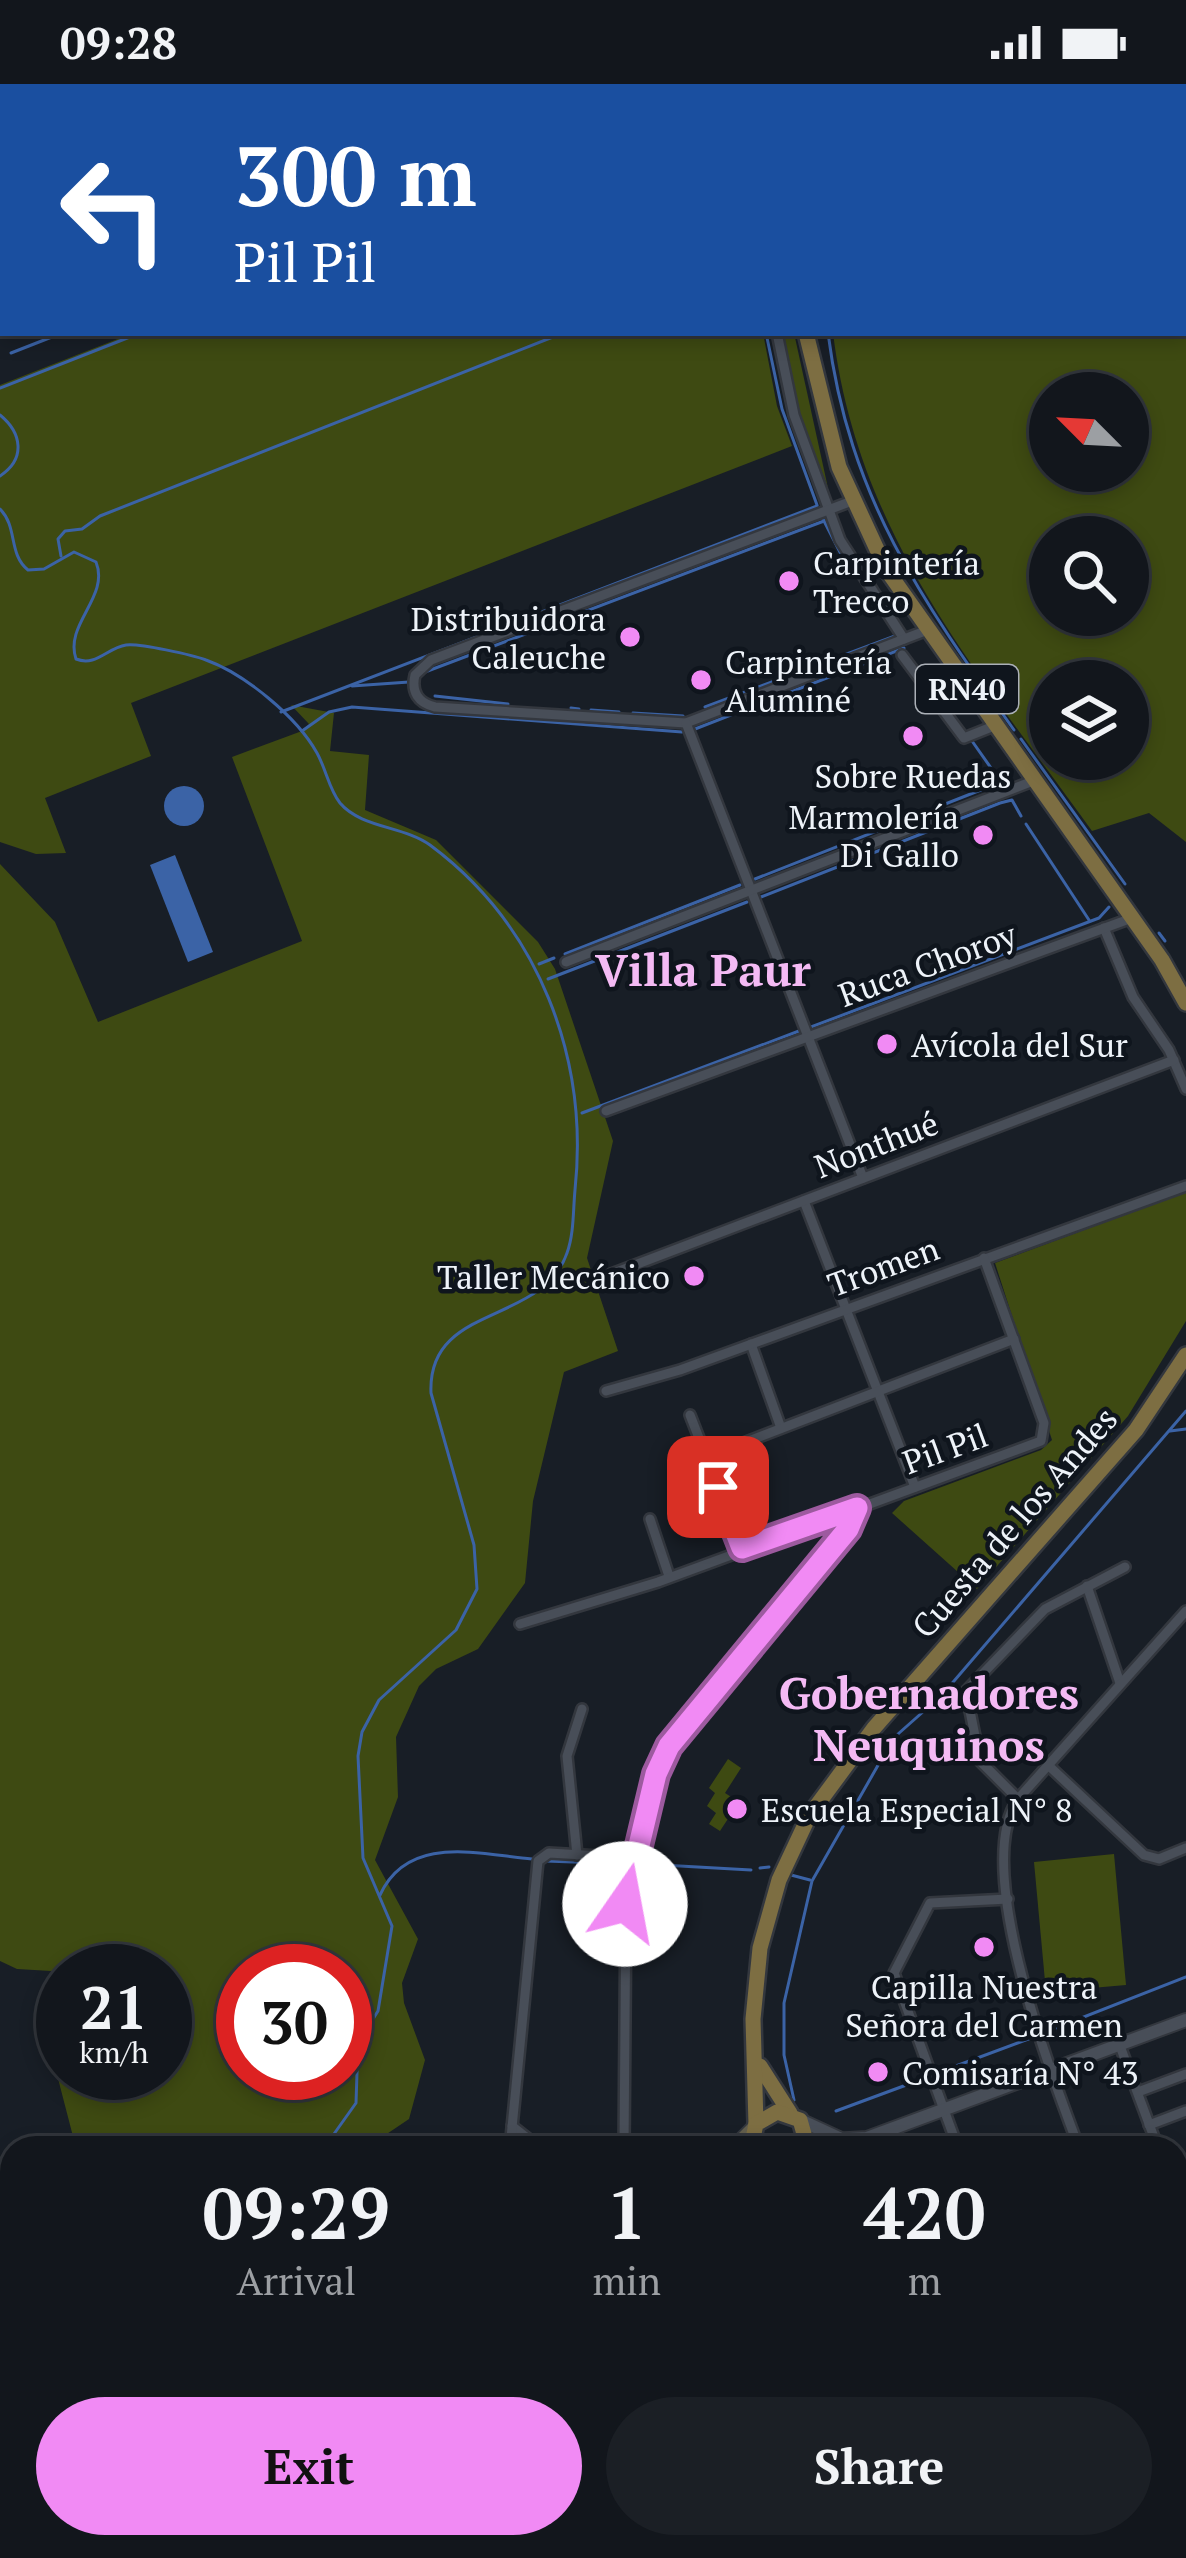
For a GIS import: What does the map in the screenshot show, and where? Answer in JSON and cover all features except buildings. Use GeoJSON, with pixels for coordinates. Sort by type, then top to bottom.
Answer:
{"type":"FeatureCollection","features":[{"type":"Feature","properties":{"kind":"main road","name":"RN40"},"geometry":{"type":"LineString","coordinates":[[808,337],[828,432],[852,501],[925,631],[1132,918],[1186,1003]]}},
{"type":"Feature","properties":{"kind":"main road","name":"Cuesta de los Andes"},"geometry":{"type":"LineString","coordinates":[[753,2136],[757,1970],[768,1914],[788,1858],[821,1796],[1183,1370]]}},
{"type":"Feature","properties":{"kind":"main road","name":"Cuesta de los Andes"},"geometry":{"type":"LineString","coordinates":[[754,2048],[768,2085],[795,2117],[804,2136]]}},
{"type":"Feature","properties":{"kind":"main road"},"geometry":{"type":"LineString","coordinates":[[745,2136],[771,2113],[795,2117]]}},
{"type":"Feature","properties":{"kind":"street"},"geometry":{"type":"LineString","coordinates":[[778,336],[791,405],[828,510],[844,548],[904,639]]}},
{"type":"Feature","properties":{"kind":"street"},"geometry":{"type":"LineString","coordinates":[[852,501],[430,661],[418,670],[413,686],[419,700],[435,707],[686,724],[925,631]]}},
{"type":"Feature","properties":{"kind":"street"},"geometry":{"type":"LineString","coordinates":[[902,655],[964,738],[994,726]]}},
{"type":"Feature","properties":{"kind":"street"},"geometry":{"type":"LineString","coordinates":[[686,724],[863,1178]]}},
{"type":"Feature","properties":{"kind":"street"},"geometry":{"type":"LineString","coordinates":[[566,962],[1033,781]]}},
{"type":"Feature","properties":{"kind":"street","name":"Ruca Choroy"},"geometry":{"type":"LineString","coordinates":[[606,1111],[1132,918]]}},
{"type":"Feature","properties":{"kind":"street"},"geometry":{"type":"LineString","coordinates":[[1104,928],[1136,1003],[1174,1060],[1186,1089]]}},
{"type":"Feature","properties":{"kind":"street","name":"Nonthué"},"geometry":{"type":"LineString","coordinates":[[598,1279],[1174,1060]]}},
{"type":"Feature","properties":{"kind":"street","name":"Tromen"},"geometry":{"type":"LineString","coordinates":[[606,1390],[751,1344],[1183,1184]]}},
{"type":"Feature","properties":{"kind":"street"},"geometry":{"type":"LineString","coordinates":[[804,1201],[915,1487]]}},
{"type":"Feature","properties":{"kind":"street"},"geometry":{"type":"LineString","coordinates":[[706,1457],[1014,1339],[984,1258]]}},
{"type":"Feature","properties":{"kind":"street","name":"Pil Pil"},"geometry":{"type":"LineString","coordinates":[[520,1624],[1035,1444],[1045,1436],[1014,1339]]}},
{"type":"Feature","properties":{"kind":"street"},"geometry":{"type":"LineString","coordinates":[[751,1344],[781,1428]]}},
{"type":"Feature","properties":{"kind":"street"},"geometry":{"type":"LineString","coordinates":[[690,1415],[742,1548]]}},
{"type":"Feature","properties":{"kind":"street"},"geometry":{"type":"LineString","coordinates":[[624,2136],[625,1912],[634,1858],[669,1746],[848,1529],[857,1508]]}},
{"type":"Feature","properties":{"kind":"street"},"geometry":{"type":"LineString","coordinates":[[650,1519],[668,1576]]}},
{"type":"Feature","properties":{"kind":"street"},"geometry":{"type":"LineString","coordinates":[[1018,1799],[978,1756],[966,1691],[1037,1615],[1125,1567]]}},
{"type":"Feature","properties":{"kind":"street"},"geometry":{"type":"LineString","coordinates":[[1087,1586],[1120,1683]]}},
{"type":"Feature","properties":{"kind":"street"},"geometry":{"type":"LineString","coordinates":[[1075,2136],[1026,2006],[1008,1899],[1006,1821],[1018,1799],[1186,1611]]}},
{"type":"Feature","properties":{"kind":"street"},"geometry":{"type":"LineString","coordinates":[[577,1855],[567,1756],[582,1709]]}},
{"type":"Feature","properties":{"kind":"street"},"geometry":{"type":"LineString","coordinates":[[1049,1766],[1144,1856],[1165,1858],[1186,1848]]}},
{"type":"Feature","properties":{"kind":"street"},"geometry":{"type":"LineString","coordinates":[[511,2136],[537,1863],[546,1853],[634,1858]]}},
{"type":"Feature","properties":{"kind":"street"},"geometry":{"type":"LineString","coordinates":[[953,2136],[895,1984],[895,1969],[930,1903],[1008,1899]]}},
{"type":"Feature","properties":{"kind":"street"},"geometry":{"type":"LineString","coordinates":[[872,2136],[1186,2020]]}},
{"type":"Feature","properties":{"kind":"street"},"geometry":{"type":"LineString","coordinates":[[1120,2045],[1153,2136]]}},
{"type":"Feature","properties":{"kind":"street"},"geometry":{"type":"LineString","coordinates":[[1138,2092],[1186,2074]]}},
{"type":"Feature","properties":{"kind":"street"},"geometry":{"type":"LineString","coordinates":[[1149,2125],[1186,2111]]}},
{"type":"Feature","properties":{"kind":"street"},"geometry":{"type":"LineString","coordinates":[[795,2117],[830,2136]]}},
{"type":"Feature","properties":{"kind":"street"},"geometry":{"type":"LineString","coordinates":[[512,2126],[525,2136]]}},
{"type":"Feature","properties":{"kind":"green space"},"geometry":{"type":"Polygon","coordinates":[[[125,336],[764,336],[777,406],[792,446],[131,703],[151,756],[45,798],[66,853],[36,854],[0,842],[0,385],[125,336]]]}},
{"type":"Feature","properties":{"kind":"green space"},"geometry":{"type":"Polygon","coordinates":[[[783,336],[795,336],[828,488],[797,408],[783,336]]]}},
{"type":"Feature","properties":{"kind":"green space"},"geometry":{"type":"Polygon","coordinates":[[[834,336],[1186,336],[1186,842],[1149,813],[1092,831],[1055,780],[1149,780],[1149,660],[1029,660],[1029,744],[929,598],[868,474],[847,406],[834,336]]]}},
{"type":"Feature","properties":{"kind":"green space"},"geometry":{"type":"Polygon","coordinates":[[[291,705],[334,713],[330,751],[369,755],[365,810],[436,840],[538,942],[555,969],[613,1141],[587,1258],[618,1351],[564,1372],[533,1501],[525,1583],[478,1649],[436,1669],[419,1686],[396,1737],[398,1797],[375,1860],[418,1939],[402,1983],[404,2003],[425,2060],[409,2119],[384,2136],[73,2136],[64,2100],[192,2100],[192,1944],[36,1944],[36,1970],[0,1961],[0,864],[55,922],[98,1022],[302,941],[232,757],[302,731],[309,724],[291,705]]]}},
{"type":"Feature","properties":{"kind":"green space"},"geometry":{"type":"Polygon","coordinates":[[[1186,1192],[1186,1321],[1128,1416],[977,1589],[892,1513],[904,1501],[1041,1450],[1052,1440],[995,1263],[1186,1192]]]}},
{"type":"Feature","properties":{"kind":"green space"},"geometry":{"type":"Polygon","coordinates":[[[728,1759],[741,1768],[725,1793],[739,1802],[720,1831],[709,1824],[716,1813],[707,1806],[715,1793],[709,1788],[728,1759]]]}},
{"type":"Feature","properties":{"kind":"green space"},"geometry":{"type":"Polygon","coordinates":[[[1114,1854],[1126,1985],[1046,1992],[1034,1862],[1114,1854]]]}},
{"type":"Feature","properties":{"kind":"water"},"geometry":{"type":"Polygon","coordinates":[[[184,786],[198,792],[204,806],[198,820],[184,826],[170,820],[164,806],[170,792],[184,786]]]}},
{"type":"Feature","properties":{"kind":"water"},"geometry":{"type":"Polygon","coordinates":[[[175,855],[213,952],[188,962],[150,865],[175,855]]]}},
{"type":"Feature","properties":{"kind":"waterway"},"geometry":{"type":"LineString","coordinates":[[11,353],[54,336]]}},
{"type":"Feature","properties":{"kind":"waterway"},"geometry":{"type":"LineString","coordinates":[[0,388],[132,336]]}},
{"type":"Feature","properties":{"kind":"waterway"},"geometry":{"type":"LineString","coordinates":[[61,556],[58,539],[65,531],[82,529],[100,516],[555,336]]}},
{"type":"Feature","properties":{"kind":"waterway"},"geometry":{"type":"LineString","coordinates":[[767,336],[782,409],[817,505]]}},
{"type":"Feature","properties":{"kind":"waterway"},"geometry":{"type":"LineString","coordinates":[[829,336],[853,446],[894,544],[949,636],[1014,730]]}},
{"type":"Feature","properties":{"kind":"waterway"},"geometry":{"type":"LineString","coordinates":[[0,415],[13,430],[18,446],[14,462],[0,476]]}},
{"type":"Feature","properties":{"kind":"waterway"},"geometry":{"type":"LineString","coordinates":[[281,712],[817,506]]}},
{"type":"Feature","properties":{"kind":"waterway"},"geometry":{"type":"LineString","coordinates":[[0,509],[28,570],[44,569],[74,552],[96,562],[97,587],[76,634],[76,659],[90,661],[133,645],[190,655],[221,667],[253,686],[297,725],[317,753],[336,797],[349,811],[420,839],[468,878],[501,915],[549,998],[574,1092],[577,1141],[567,1253],[554,1276],[535,1293],[466,1328],[447,1343],[435,1364],[431,1393],[474,1545],[477,1589],[456,1630],[379,1700],[362,1732],[358,1756],[363,1858],[392,1926],[378,2011],[358,2043],[356,2103],[333,2136]]}},
{"type":"Feature","properties":{"kind":"waterway"},"geometry":{"type":"LineString","coordinates":[[823,519],[844,560]]}},
{"type":"Feature","properties":{"kind":"waterway"},"geometry":{"type":"LineString","coordinates":[[425,672],[824,521]]}},
{"type":"Feature","properties":{"kind":"waterway"},"geometry":{"type":"LineString","coordinates":[[705,707],[895,636]]}},
{"type":"Feature","properties":{"kind":"waterway"},"geometry":{"type":"LineString","coordinates":[[695,729],[904,648]]}},
{"type":"Feature","properties":{"kind":"waterway"},"geometry":{"type":"LineString","coordinates":[[352,686],[409,682]]}},
{"type":"Feature","properties":{"kind":"waterway"},"geometry":{"type":"LineString","coordinates":[[435,696],[508,704]]}},
{"type":"Feature","properties":{"kind":"waterway"},"geometry":{"type":"LineString","coordinates":[[942,700],[948,709]]}},
{"type":"Feature","properties":{"kind":"waterway"},"geometry":{"type":"LineString","coordinates":[[302,731],[329,712],[352,707],[682,732]]}},
{"type":"Feature","properties":{"kind":"waterway"},"geometry":{"type":"LineString","coordinates":[[571,708],[579,709]]}},
{"type":"Feature","properties":{"kind":"waterway"},"geometry":{"type":"LineString","coordinates":[[591,710],[619,712]]}},
{"type":"Feature","properties":{"kind":"waterway"},"geometry":{"type":"LineString","coordinates":[[633,713],[683,716]]}},
{"type":"Feature","properties":{"kind":"waterway"},"geometry":{"type":"LineString","coordinates":[[955,718],[966,733]]}},
{"type":"Feature","properties":{"kind":"waterway"},"geometry":{"type":"LineString","coordinates":[[1021,739],[1125,884]]}},
{"type":"Feature","properties":{"kind":"waterway"},"geometry":{"type":"LineString","coordinates":[[972,741],[1003,785]]}},
{"type":"Feature","properties":{"kind":"waterway"},"geometry":{"type":"LineString","coordinates":[[755,879],[1001,782]]}},
{"type":"Feature","properties":{"kind":"waterway"},"geometry":{"type":"LineString","coordinates":[[761,897],[1000,803],[1012,800],[1021,816]]}},
{"type":"Feature","properties":{"kind":"waterway"},"geometry":{"type":"LineString","coordinates":[[1026,824],[1089,920]]}},
{"type":"Feature","properties":{"kind":"waterway"},"geometry":{"type":"LineString","coordinates":[[565,954],[740,885]]}},
{"type":"Feature","properties":{"kind":"waterway"},"geometry":{"type":"LineString","coordinates":[[548,979],[747,902]]}},
{"type":"Feature","properties":{"kind":"waterway"},"geometry":{"type":"LineString","coordinates":[[811,1027],[1099,918],[1109,907]]}},
{"type":"Feature","properties":{"kind":"waterway"},"geometry":{"type":"LineString","coordinates":[[1159,933],[1165,941]]}},
{"type":"Feature","properties":{"kind":"waterway"},"geometry":{"type":"LineString","coordinates":[[539,964],[554,958]]}},
{"type":"Feature","properties":{"kind":"waterway"},"geometry":{"type":"LineString","coordinates":[[582,1113],[799,1031]]}},
{"type":"Feature","properties":{"kind":"waterway"},"geometry":{"type":"LineString","coordinates":[[898,1734],[942,1695],[1186,1411]]}},
{"type":"Feature","properties":{"kind":"waterway"},"geometry":{"type":"LineString","coordinates":[[1170,1431],[1186,1429]]}},
{"type":"Feature","properties":{"kind":"waterway"},"geometry":{"type":"LineString","coordinates":[[794,2100],[784,2055],[784,2003],[812,1881],[893,1739]]}},
{"type":"Feature","properties":{"kind":"waterway"},"geometry":{"type":"LineString","coordinates":[[380,1895],[392,1876],[426,1855],[467,1852],[532,1859]]}},
{"type":"Feature","properties":{"kind":"waterway"},"geometry":{"type":"LineString","coordinates":[[546,1861],[625,1864]]}},
{"type":"Feature","properties":{"kind":"waterway"},"geometry":{"type":"LineString","coordinates":[[644,1864],[751,1870]]}},
{"type":"Feature","properties":{"kind":"waterway"},"geometry":{"type":"LineString","coordinates":[[760,1868],[769,1867]]}},
{"type":"Feature","properties":{"kind":"waterway"},"geometry":{"type":"LineString","coordinates":[[791,1875],[810,1880]]}},
{"type":"Feature","properties":{"kind":"waterway"},"geometry":{"type":"LineString","coordinates":[[1043,2033],[1186,1977]]}},
{"type":"Feature","properties":{"kind":"waterway"},"geometry":{"type":"LineString","coordinates":[[937,2073],[1031,2038]]}},
{"type":"Feature","properties":{"kind":"waterway"},"geometry":{"type":"LineString","coordinates":[[912,2083],[926,2078]]}},
{"type":"Feature","properties":{"kind":"waterway"},"geometry":{"type":"LineString","coordinates":[[836,2111],[909,2084]]}},
{"type":"Feature","properties":{"kind":"place","name":"Carpintería Trecco"},"geometry":{"type":"Point","coordinates":[789,581]}},
{"type":"Feature","properties":{"kind":"place","name":"Distribuidora Caleuche"},"geometry":{"type":"Point","coordinates":[630,637]}},
{"type":"Feature","properties":{"kind":"place","name":"Carpintería Aluminé"},"geometry":{"type":"Point","coordinates":[701,680]}},
{"type":"Feature","properties":{"kind":"place","name":"Sobre Ruedas"},"geometry":{"type":"Point","coordinates":[913,736]}},
{"type":"Feature","properties":{"kind":"place","name":"Marmolería Di Gallo"},"geometry":{"type":"Point","coordinates":[983,835]}},
{"type":"Feature","properties":{"kind":"place","name":"Avícola del Sur"},"geometry":{"type":"Point","coordinates":[887,1044]}},
{"type":"Feature","properties":{"kind":"place","name":"Taller Mecánico"},"geometry":{"type":"Point","coordinates":[694,1276]}},
{"type":"Feature","properties":{"kind":"place","name":"Escuela Especial N° 8"},"geometry":{"type":"Point","coordinates":[737,1809]}},
{"type":"Feature","properties":{"kind":"place","name":"Capilla Nuestra Señora del Carmen"},"geometry":{"type":"Point","coordinates":[984,1947]}},
{"type":"Feature","properties":{"kind":"place","name":"Comisaría N° 43"},"geometry":{"type":"Point","coordinates":[878,2072]}},
{"type":"Feature","properties":{"kind":"district","name":"Villa Paur"},"geometry":{"type":"Point","coordinates":[703,969]}},
{"type":"Feature","properties":{"kind":"district","name":"Gobernadores Neuquinos"},"geometry":{"type":"Point","coordinates":[929,1718]}},
{"type":"Feature","properties":{"kind":"route"},"geometry":{"type":"LineString","coordinates":[[625,1904],[656,1774],[669,1746],[852,1524],[857,1508],[742,1548],[718,1487]]}}]}
